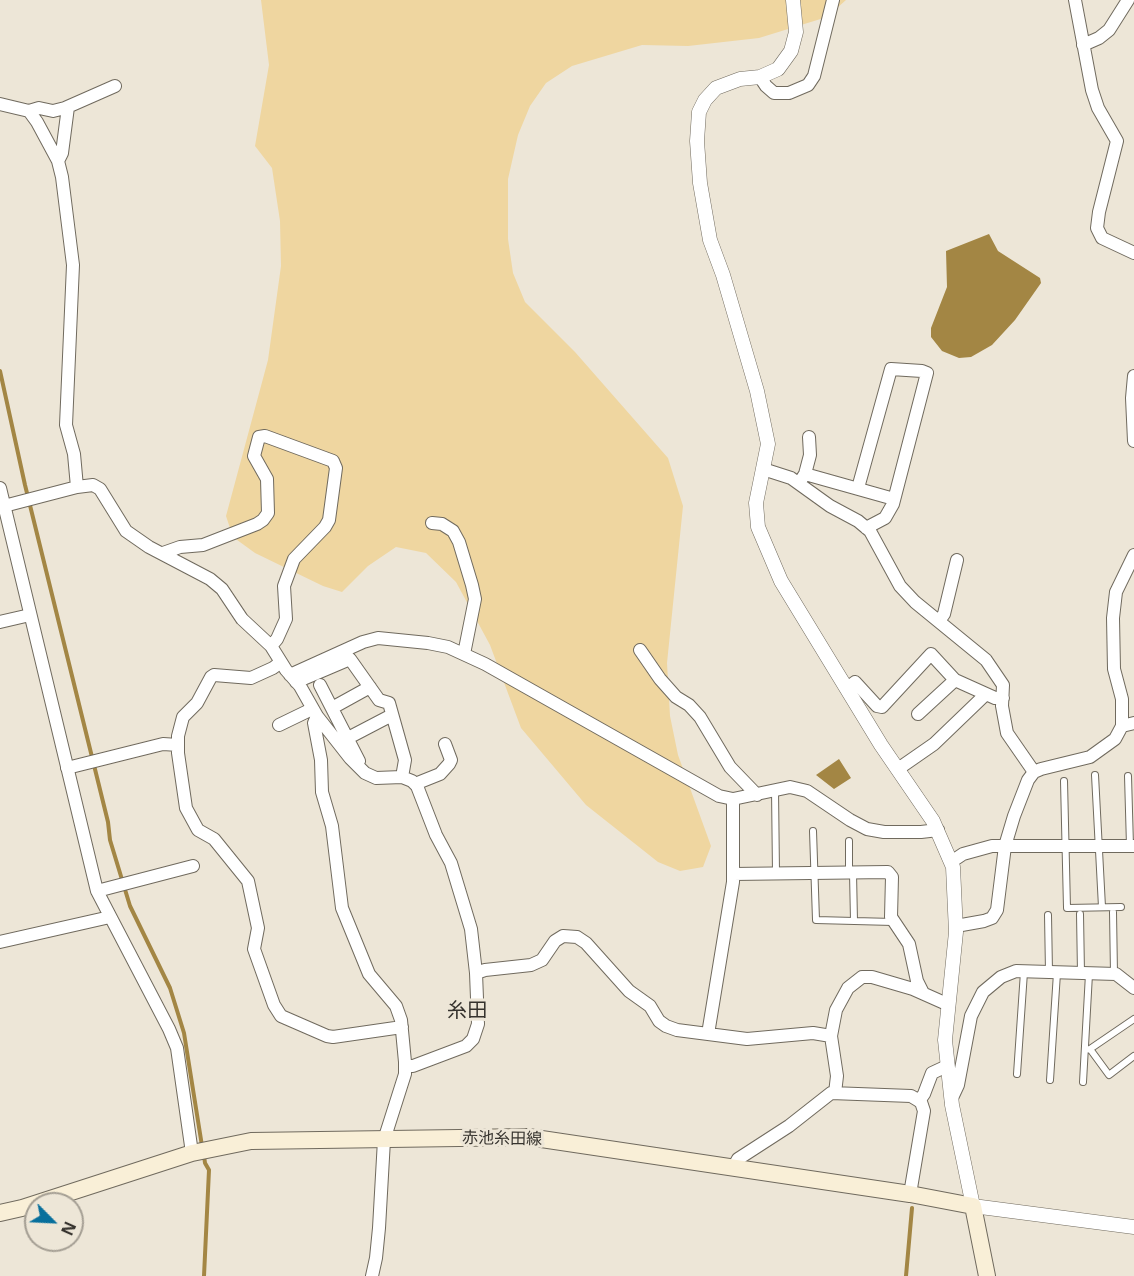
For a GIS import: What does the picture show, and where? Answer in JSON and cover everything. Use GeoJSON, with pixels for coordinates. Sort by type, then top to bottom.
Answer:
{"type":"FeatureCollection","features":[{"type":"Feature","properties":{"kind":"main road","name":"赤池糸田線"},"geometry":{"type":"LineString","coordinates":[[0,1213],[192,1153],[251,1141],[528,1137],[910,1194],[973,1206]]}},
{"type":"Feature","properties":{"kind":"main road"},"geometry":{"type":"LineString","coordinates":[[973,1206],[987,1276]]}},
{"type":"Feature","properties":{"kind":"street"},"geometry":{"type":"LineString","coordinates":[[793,0],[796,32],[791,51],[778,69],[716,88],[705,100],[699,112],[697,141],[700,183],[710,240],[723,275],[757,391],[768,444],[756,503],[758,527],[781,581],[898,770],[938,830],[953,867],[956,926],[945,1041],[951,1101],[973,1206],[1134,1227]]}},
{"type":"Feature","properties":{"kind":"street"},"geometry":{"type":"LineString","coordinates":[[760,76],[774,93],[789,93],[808,85],[814,76],[833,0]]}},
{"type":"Feature","properties":{"kind":"street"},"geometry":{"type":"LineString","coordinates":[[1075,0],[1092,90],[1098,108],[1117,141],[1099,212],[1098,228],[1102,238],[1134,253]]}},
{"type":"Feature","properties":{"kind":"street"},"geometry":{"type":"LineString","coordinates":[[1083,45],[1099,38],[1109,30],[1128,0]]}},
{"type":"Feature","properties":{"kind":"street"},"geometry":{"type":"LineString","coordinates":[[0,104],[29,111],[39,108],[53,111],[68,107],[115,86]]}},
{"type":"Feature","properties":{"kind":"street"},"geometry":{"type":"LineString","coordinates":[[58,161],[62,153],[68,107]]}},
{"type":"Feature","properties":{"kind":"street"},"geometry":{"type":"LineString","coordinates":[[29,111],[58,161],[74,265],[65,410],[66,425],[74,454],[77,488]]}},
{"type":"Feature","properties":{"kind":"street"},"geometry":{"type":"LineString","coordinates":[[858,488],[891,369],[927,373],[894,499],[885,518],[866,528]]}},
{"type":"Feature","properties":{"kind":"street"},"geometry":{"type":"LineString","coordinates":[[1134,376],[1132,398],[1134,441]]}},
{"type":"Feature","properties":{"kind":"street"},"geometry":{"type":"LineString","coordinates":[[163,553],[180,547],[203,546],[263,520],[268,513],[267,478],[254,456],[259,438],[265,436],[333,461],[336,468],[328,520],[325,527],[294,559],[284,586],[286,619],[277,639],[271,646]]}},
{"type":"Feature","properties":{"kind":"street"},"geometry":{"type":"LineString","coordinates":[[802,479],[810,454],[809,437]]}},
{"type":"Feature","properties":{"kind":"street"},"geometry":{"type":"LineString","coordinates":[[763,470],[791,478],[858,488],[894,499]]}},
{"type":"Feature","properties":{"kind":"street"},"geometry":{"type":"LineString","coordinates":[[802,479],[830,506],[858,521],[870,531],[900,586],[915,602],[986,660],[1003,685],[1006,733],[1034,772]]}},
{"type":"Feature","properties":{"kind":"street"},"geometry":{"type":"LineString","coordinates":[[4,506],[93,485],[100,489],[126,531],[149,547],[210,579],[222,589],[246,624],[271,646],[315,712],[365,773],[376,778],[402,777],[415,784],[436,835],[451,862],[471,929],[478,1024],[473,1039],[466,1046],[413,1066],[405,1066]]}},
{"type":"Feature","properties":{"kind":"street"},"geometry":{"type":"LineString","coordinates":[[0,488],[97,891],[177,1048],[192,1153]]}},
{"type":"Feature","properties":{"kind":"street"},"geometry":{"type":"LineString","coordinates":[[432,523],[442,524],[453,531],[459,542],[472,585],[475,599],[464,654]]}},
{"type":"Feature","properties":{"kind":"street"},"geometry":{"type":"LineString","coordinates":[[956,926],[992,918],[999,900],[1005,846],[1028,780],[1034,772],[1041,768],[1090,757],[1128,725],[1129,705],[1114,669],[1113,618],[1116,592],[1134,555]]}},
{"type":"Feature","properties":{"kind":"street"},"geometry":{"type":"LineString","coordinates":[[939,621],[945,614],[957,560]]}},
{"type":"Feature","properties":{"kind":"street"},"geometry":{"type":"LineString","coordinates":[[0,622],[30,615]]}},
{"type":"Feature","properties":{"kind":"street"},"geometry":{"type":"LineString","coordinates":[[293,678],[363,642],[378,638],[448,647],[719,796],[733,799],[790,787],[807,791],[867,829],[884,832],[938,830]]}},
{"type":"Feature","properties":{"kind":"street"},"geometry":{"type":"LineString","coordinates":[[640,650],[676,697],[689,705],[700,717],[730,767],[757,795]]}},
{"type":"Feature","properties":{"kind":"street"},"geometry":{"type":"LineString","coordinates":[[847,688],[855,682],[878,706],[882,707],[931,654],[955,680],[986,694],[1003,698]]}},
{"type":"Feature","properties":{"kind":"street"},"geometry":{"type":"LineString","coordinates":[[293,678],[350,659],[379,700],[389,703],[405,760],[402,777]]}},
{"type":"Feature","properties":{"kind":"street"},"geometry":{"type":"LineString","coordinates":[[281,662],[251,678],[214,675],[197,703],[183,717],[178,745],[186,808],[198,830],[214,839],[248,881],[258,928],[254,948],[274,1005],[281,1016],[333,1037],[402,1027]]}},
{"type":"Feature","properties":{"kind":"street"},"geometry":{"type":"LineString","coordinates":[[918,714],[955,680]]}},
{"type":"Feature","properties":{"kind":"street"},"geometry":{"type":"LineString","coordinates":[[320,685],[359,760],[357,764]]}},
{"type":"Feature","properties":{"kind":"street"},"geometry":{"type":"LineString","coordinates":[[332,708],[370,687]]}},
{"type":"Feature","properties":{"kind":"street"},"geometry":{"type":"LineString","coordinates":[[898,770],[934,744],[986,694]]}},
{"type":"Feature","properties":{"kind":"street"},"geometry":{"type":"LineString","coordinates":[[279,724],[315,712]]}},
{"type":"Feature","properties":{"kind":"street"},"geometry":{"type":"LineString","coordinates":[[315,712],[314,723],[321,760],[322,792],[332,826],[342,908],[369,974],[396,1006],[402,1027],[405,1074],[384,1140],[379,1228],[372,1276]]}},
{"type":"Feature","properties":{"kind":"street"},"geometry":{"type":"LineString","coordinates":[[348,738],[392,716]]}},
{"type":"Feature","properties":{"kind":"street"},"geometry":{"type":"LineString","coordinates":[[67,768],[163,744],[178,745]]}},
{"type":"Feature","properties":{"kind":"street"},"geometry":{"type":"LineString","coordinates":[[415,784],[440,774],[449,764],[451,760],[445,744]]}},
{"type":"Feature","properties":{"kind":"street"},"geometry":{"type":"LineString","coordinates":[[708,1034],[731,901],[733,799]]}},
{"type":"Feature","properties":{"kind":"street"},"geometry":{"type":"LineString","coordinates":[[951,862],[963,854],[992,846],[1132,846]]}},
{"type":"Feature","properties":{"kind":"street"},"geometry":{"type":"LineString","coordinates":[[97,891],[193,866]]}},
{"type":"Feature","properties":{"kind":"street"},"geometry":{"type":"LineString","coordinates":[[733,874],[888,872],[892,877],[891,917],[909,944],[917,981],[923,993]]}},
{"type":"Feature","properties":{"kind":"street"},"geometry":{"type":"LineString","coordinates":[[0,942],[110,917]]}},
{"type":"Feature","properties":{"kind":"street"},"geometry":{"type":"LineString","coordinates":[[476,973],[485,969],[531,965],[542,960],[555,941],[563,936],[577,937],[586,943],[629,991],[651,1006],[659,1021],[666,1026],[747,1039],[813,1034],[831,1036]]}},
{"type":"Feature","properties":{"kind":"street"},"geometry":{"type":"LineString","coordinates":[[951,1101],[958,1085],[971,1016],[983,993],[1001,977],[1016,971],[1114,974],[1134,988]]}},
{"type":"Feature","properties":{"kind":"street"},"geometry":{"type":"LineString","coordinates":[[835,1093],[837,1076],[831,1036],[836,1010],[848,988],[862,977],[872,977],[923,993],[949,1005]]}},
{"type":"Feature","properties":{"kind":"street"},"geometry":{"type":"LineString","coordinates":[[919,1101],[932,1073],[947,1066]]}},
{"type":"Feature","properties":{"kind":"street"},"geometry":{"type":"LineString","coordinates":[[733,1168],[738,1159],[789,1126],[831,1093],[911,1096],[919,1101],[924,1111],[910,1194]]}},
{"type":"Feature","properties":{"kind":"lane"},"geometry":{"type":"LineString","coordinates":[[1095,775],[1102,907]]}},
{"type":"Feature","properties":{"kind":"lane"},"geometry":{"type":"LineString","coordinates":[[1128,776],[1132,846]]}},
{"type":"Feature","properties":{"kind":"lane"},"geometry":{"type":"LineString","coordinates":[[1064,781],[1068,908],[1121,907]]}},
{"type":"Feature","properties":{"kind":"lane"},"geometry":{"type":"LineString","coordinates":[[775,790],[776,873]]}},
{"type":"Feature","properties":{"kind":"lane"},"geometry":{"type":"LineString","coordinates":[[813,831],[816,920],[894,921]]}},
{"type":"Feature","properties":{"kind":"lane"},"geometry":{"type":"LineString","coordinates":[[849,841],[854,921]]}},
{"type":"Feature","properties":{"kind":"lane"},"geometry":{"type":"LineString","coordinates":[[1113,912],[1114,974]]}},
{"type":"Feature","properties":{"kind":"lane"},"geometry":{"type":"LineString","coordinates":[[1080,914],[1088,1050],[1083,1082]]}},
{"type":"Feature","properties":{"kind":"lane"},"geometry":{"type":"LineString","coordinates":[[1048,915],[1053,973],[1050,1080]]}},
{"type":"Feature","properties":{"kind":"lane"},"geometry":{"type":"LineString","coordinates":[[1017,1074],[1024,972]]}},
{"type":"Feature","properties":{"kind":"lane"},"geometry":{"type":"LineString","coordinates":[[1088,1050],[1134,1019]]}},
{"type":"Feature","properties":{"kind":"lane"},"geometry":{"type":"LineString","coordinates":[[1088,1050],[1109,1075],[1134,1056]]}},
{"type":"Feature","properties":{"kind":"shaded area"},"geometry":{"type":"Polygon","coordinates":[[[261,0],[846,0],[827,17],[759,38],[688,46],[642,45],[572,66],[546,83],[530,106],[518,135],[508,179],[508,239],[513,273],[525,302],[575,352],[668,458],[683,506],[667,663],[670,716],[678,755],[711,846],[703,867],[680,871],[658,862],[586,805],[521,728],[490,645],[456,582],[426,553],[396,547],[368,566],[342,592],[323,586],[255,553],[233,537],[226,516],[268,360],[281,266],[280,221],[272,168],[255,146],[269,65],[261,0]]]}},
{"type":"Feature","properties":{"kind":"shaded area"},"geometry":{"type":"Polygon","coordinates":[[[989,234],[998,251],[1040,278],[1041,283],[1015,320],[992,345],[971,357],[959,358],[942,351],[931,337],[931,328],[947,287],[946,251],[989,234]]]}},
{"type":"Feature","properties":{"kind":"shaded area"},"geometry":{"type":"Polygon","coordinates":[[[839,759],[851,778],[834,789],[816,775],[839,759]]]}},
{"type":"Feature","properties":{"kind":"waterway"},"geometry":{"type":"LineString","coordinates":[[0,371],[25,485],[108,822],[110,840],[130,906],[170,988],[184,1033],[202,1146]]}},
{"type":"Feature","properties":{"kind":"waterway"},"geometry":{"type":"LineString","coordinates":[[204,1156],[209,1170],[204,1276]]}},
{"type":"Feature","properties":{"kind":"waterway"},"geometry":{"type":"LineString","coordinates":[[906,1276],[912,1208]]}},
{"type":"Feature","properties":{"kind":"district","name":"糸田"},"geometry":{"type":"Point","coordinates":[467,1011]}}]}
